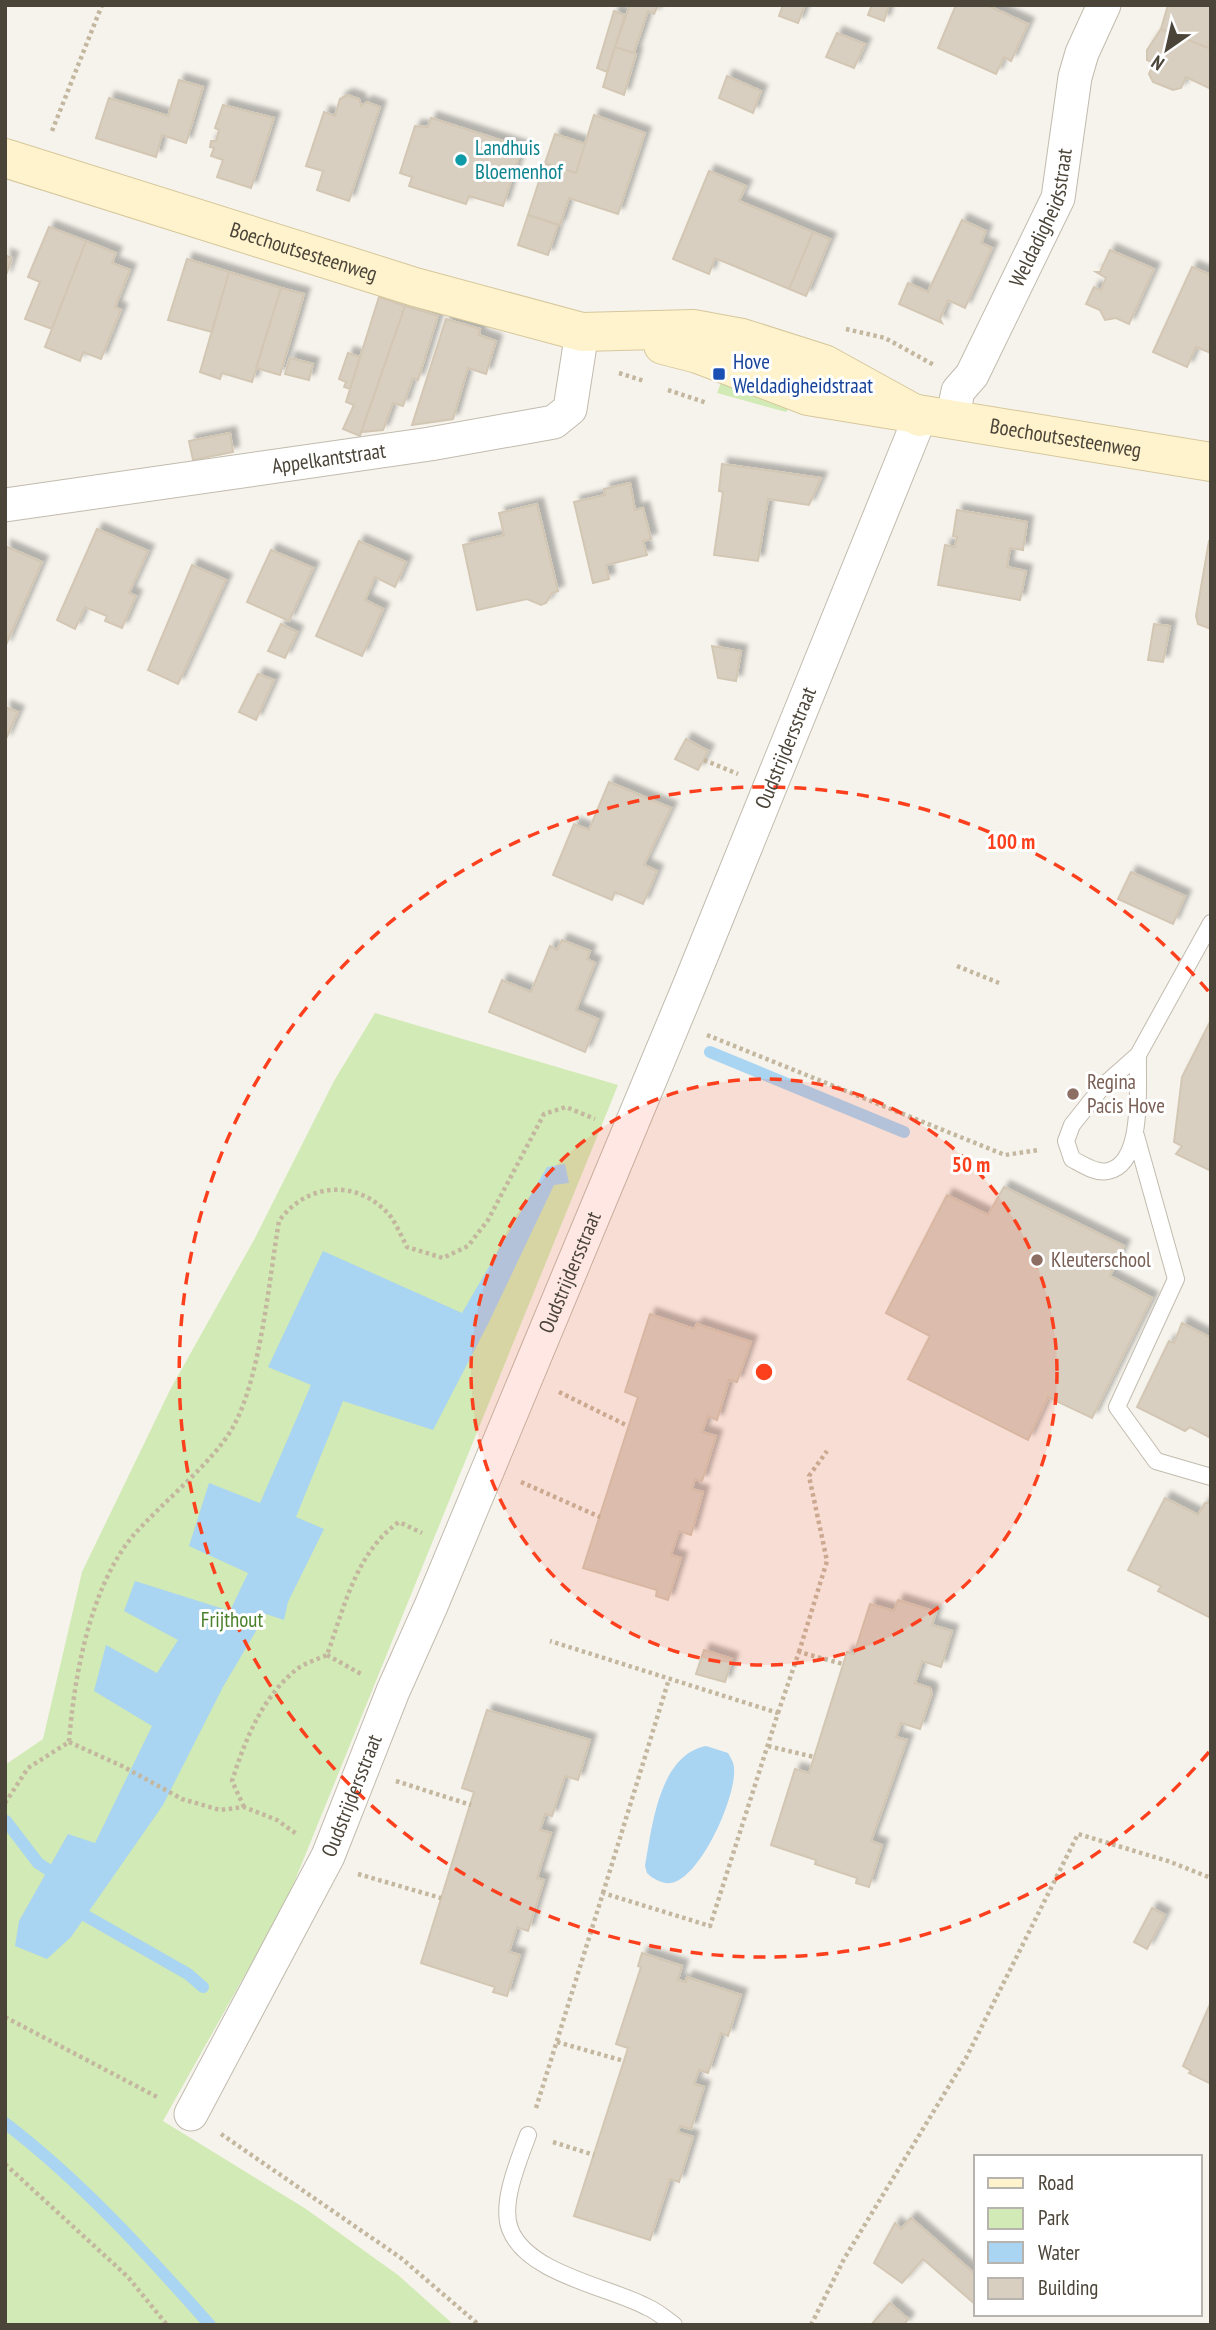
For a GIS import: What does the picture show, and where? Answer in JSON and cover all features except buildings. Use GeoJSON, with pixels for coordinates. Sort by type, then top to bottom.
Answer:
{"type":"FeatureCollection","features":[{"type":"Feature","properties":{"kind":"street","name":"Weldadigheidsstraat"},"geometry":{"type":"LineString","coordinates":[[936,418],[972,375],[1058,198],[1075,77],[1082,53],[1104,5]]}},
{"type":"Feature","properties":{"kind":"street","name":"Boechoutsesteenweg"},"geometry":{"type":"LineString","coordinates":[[21,163],[415,286],[594,332],[694,328],[742,338],[816,380],[936,418],[1211,462]]}},
{"type":"Feature","properties":{"kind":"street","name":"Appelkantstraat"},"geometry":{"type":"LineString","coordinates":[[5,505],[417,446],[554,422],[569,409],[594,332]]}},
{"type":"Feature","properties":{"kind":"street","name":"Oudstrijdersstraat"},"geometry":{"type":"LineString","coordinates":[[191,2114],[326,1860],[674,1021],[936,418]]}},
{"type":"Feature","properties":{"kind":"lane"},"geometry":{"type":"LineString","coordinates":[[1138,1055],[1136,1134],[1133,1148],[1119,1165],[1108,1171],[1092,1169],[1072,1159],[1067,1145],[1072,1125],[1083,1108],[1138,1055],[1211,923]]}},
{"type":"Feature","properties":{"kind":"lane"},"geometry":{"type":"LineString","coordinates":[[1136,1134],[1176,1279],[1117,1406],[1156,1461],[1211,1477]]}},
{"type":"Feature","properties":{"kind":"lane"},"geometry":{"type":"LineString","coordinates":[[528,2135],[509,2193],[509,2228],[529,2254],[561,2274],[647,2307],[674,2325]]}},
{"type":"Feature","properties":{"kind":"path"},"geometry":{"type":"LineString","coordinates":[[21,163],[102,5]]}},
{"type":"Feature","properties":{"kind":"path"},"geometry":{"type":"LineString","coordinates":[[957,966],[999,983]]}},
{"type":"Feature","properties":{"kind":"path"},"geometry":{"type":"LineString","coordinates":[[674,1021],[1006,1155],[1067,1145]]}},
{"type":"Feature","properties":{"kind":"path"},"geometry":{"type":"LineString","coordinates":[[69,1742],[73,1694],[88,1634],[106,1581],[131,1538],[233,1428],[245,1396],[256,1350],[279,1221],[289,1207],[313,1192],[343,1188],[373,1201],[391,1218],[407,1247],[443,1258],[468,1246],[488,1220],[544,1114],[566,1107],[628,1133]]}},
{"type":"Feature","properties":{"kind":"path"},"geometry":{"type":"LineString","coordinates":[[527,1376],[628,1426]]}},
{"type":"Feature","properties":{"kind":"path"},"geometry":{"type":"LineString","coordinates":[[603,1893],[710,1926],[827,1561],[809,1476],[827,1451]]}},
{"type":"Feature","properties":{"kind":"path"},"geometry":{"type":"LineString","coordinates":[[488,1467],[600,1517]]}},
{"type":"Feature","properties":{"kind":"path"},"geometry":{"type":"LineString","coordinates":[[244,1807],[232,1781],[243,1747],[263,1706],[298,1668],[327,1655],[366,1556],[382,1534],[398,1522],[454,1547]]}},
{"type":"Feature","properties":{"kind":"path"},"geometry":{"type":"LineString","coordinates":[[550,1641],[778,1713]]}},
{"type":"Feature","properties":{"kind":"path"},"geometry":{"type":"LineString","coordinates":[[799,1652],[843,1664]]}},
{"type":"Feature","properties":{"kind":"path"},"geometry":{"type":"LineString","coordinates":[[594,2155],[528,2135],[669,1679]]}},
{"type":"Feature","properties":{"kind":"path"},"geometry":{"type":"LineString","coordinates":[[69,1742],[122,1766],[182,1800],[220,1810],[244,1807],[277,1820],[326,1860],[441,1898]]}},
{"type":"Feature","properties":{"kind":"path"},"geometry":{"type":"LineString","coordinates":[[5,1803],[28,1768],[69,1742]]}},
{"type":"Feature","properties":{"kind":"path"},"geometry":{"type":"LineString","coordinates":[[768,1746],[814,1757]]}},
{"type":"Feature","properties":{"kind":"path"},"geometry":{"type":"LineString","coordinates":[[362,1771],[471,1805]]}},
{"type":"Feature","properties":{"kind":"path"},"geometry":{"type":"LineString","coordinates":[[811,2325],[844,2259],[966,2058],[1078,1834],[1168,1861],[1211,1878]]}},
{"type":"Feature","properties":{"kind":"path"},"geometry":{"type":"LineString","coordinates":[[5,2017],[191,2114],[401,2259],[479,2325]]}},
{"type":"Feature","properties":{"kind":"path"},"geometry":{"type":"LineString","coordinates":[[557,2042],[624,2061]]}},
{"type":"Feature","properties":{"kind":"path"},"geometry":{"type":"LineString","coordinates":[[5,2164],[128,2277],[167,2325]]}},
{"type":"Feature","properties":{"kind":"green space"},"geometry":{"type":"Polygon","coordinates":[[[724,374],[792,402],[786,412],[717,393],[724,374]]]}},
{"type":"Feature","properties":{"kind":"green space","name":"Frijthout"},"geometry":{"type":"Polygon","coordinates":[[[375,1013],[618,1085],[287,1900],[163,2121],[306,2209],[398,2275],[454,2325],[5,2325],[5,1765],[43,1739],[82,1572],[170,1390],[255,1238],[334,1081],[375,1013]]]}},
{"type":"Feature","properties":{"kind":"water"},"geometry":{"type":"Polygon","coordinates":[[[565,1164],[569,1183],[554,1185],[488,1324],[433,1430],[343,1401],[296,1517],[324,1529],[288,1602],[284,1620],[266,1614],[223,1687],[163,1805],[71,1937],[47,1959],[15,1946],[19,1921],[68,1834],[95,1843],[152,1726],[94,1691],[106,1645],[157,1673],[178,1640],[124,1611],[135,1581],[230,1611],[248,1573],[189,1546],[209,1483],[260,1503],[311,1385],[268,1367],[323,1251],[462,1313],[547,1167],[565,1164]]]}},
{"type":"Feature","properties":{"kind":"water"},"geometry":{"type":"Polygon","coordinates":[[[706,1746],[728,1753],[732,1760],[734,1768],[730,1797],[715,1834],[694,1867],[682,1878],[671,1883],[661,1882],[647,1873],[645,1866],[660,1795],[678,1763],[690,1752],[706,1746]]]}},
{"type":"Feature","properties":{"kind":"waterway"},"geometry":{"type":"LineString","coordinates":[[710,1052],[904,1132]]}},
{"type":"Feature","properties":{"kind":"waterway"},"geometry":{"type":"LineString","coordinates":[[6,1821],[38,1863],[61,1878]]}},
{"type":"Feature","properties":{"kind":"waterway"},"geometry":{"type":"LineString","coordinates":[[72,1908],[188,1974],[203,1987]]}},
{"type":"Feature","properties":{"kind":"waterway"},"geometry":{"type":"LineString","coordinates":[[5,2123],[87,2194],[210,2325]]}},
{"type":"Feature","properties":{"kind":"place","name":"Landhuis Bloemenhof"},"geometry":{"type":"Point","coordinates":[461,160]}},
{"type":"Feature","properties":{"kind":"place","name":"Hove Weldadigheidstraat"},"geometry":{"type":"Point","coordinates":[719,374]}},
{"type":"Feature","properties":{"kind":"place","name":"Regina Pacis Hove"},"geometry":{"type":"Point","coordinates":[1073,1094]}},
{"type":"Feature","properties":{"kind":"place","name":"Kleuterschool"},"geometry":{"type":"Point","coordinates":[1037,1260]}}]}
